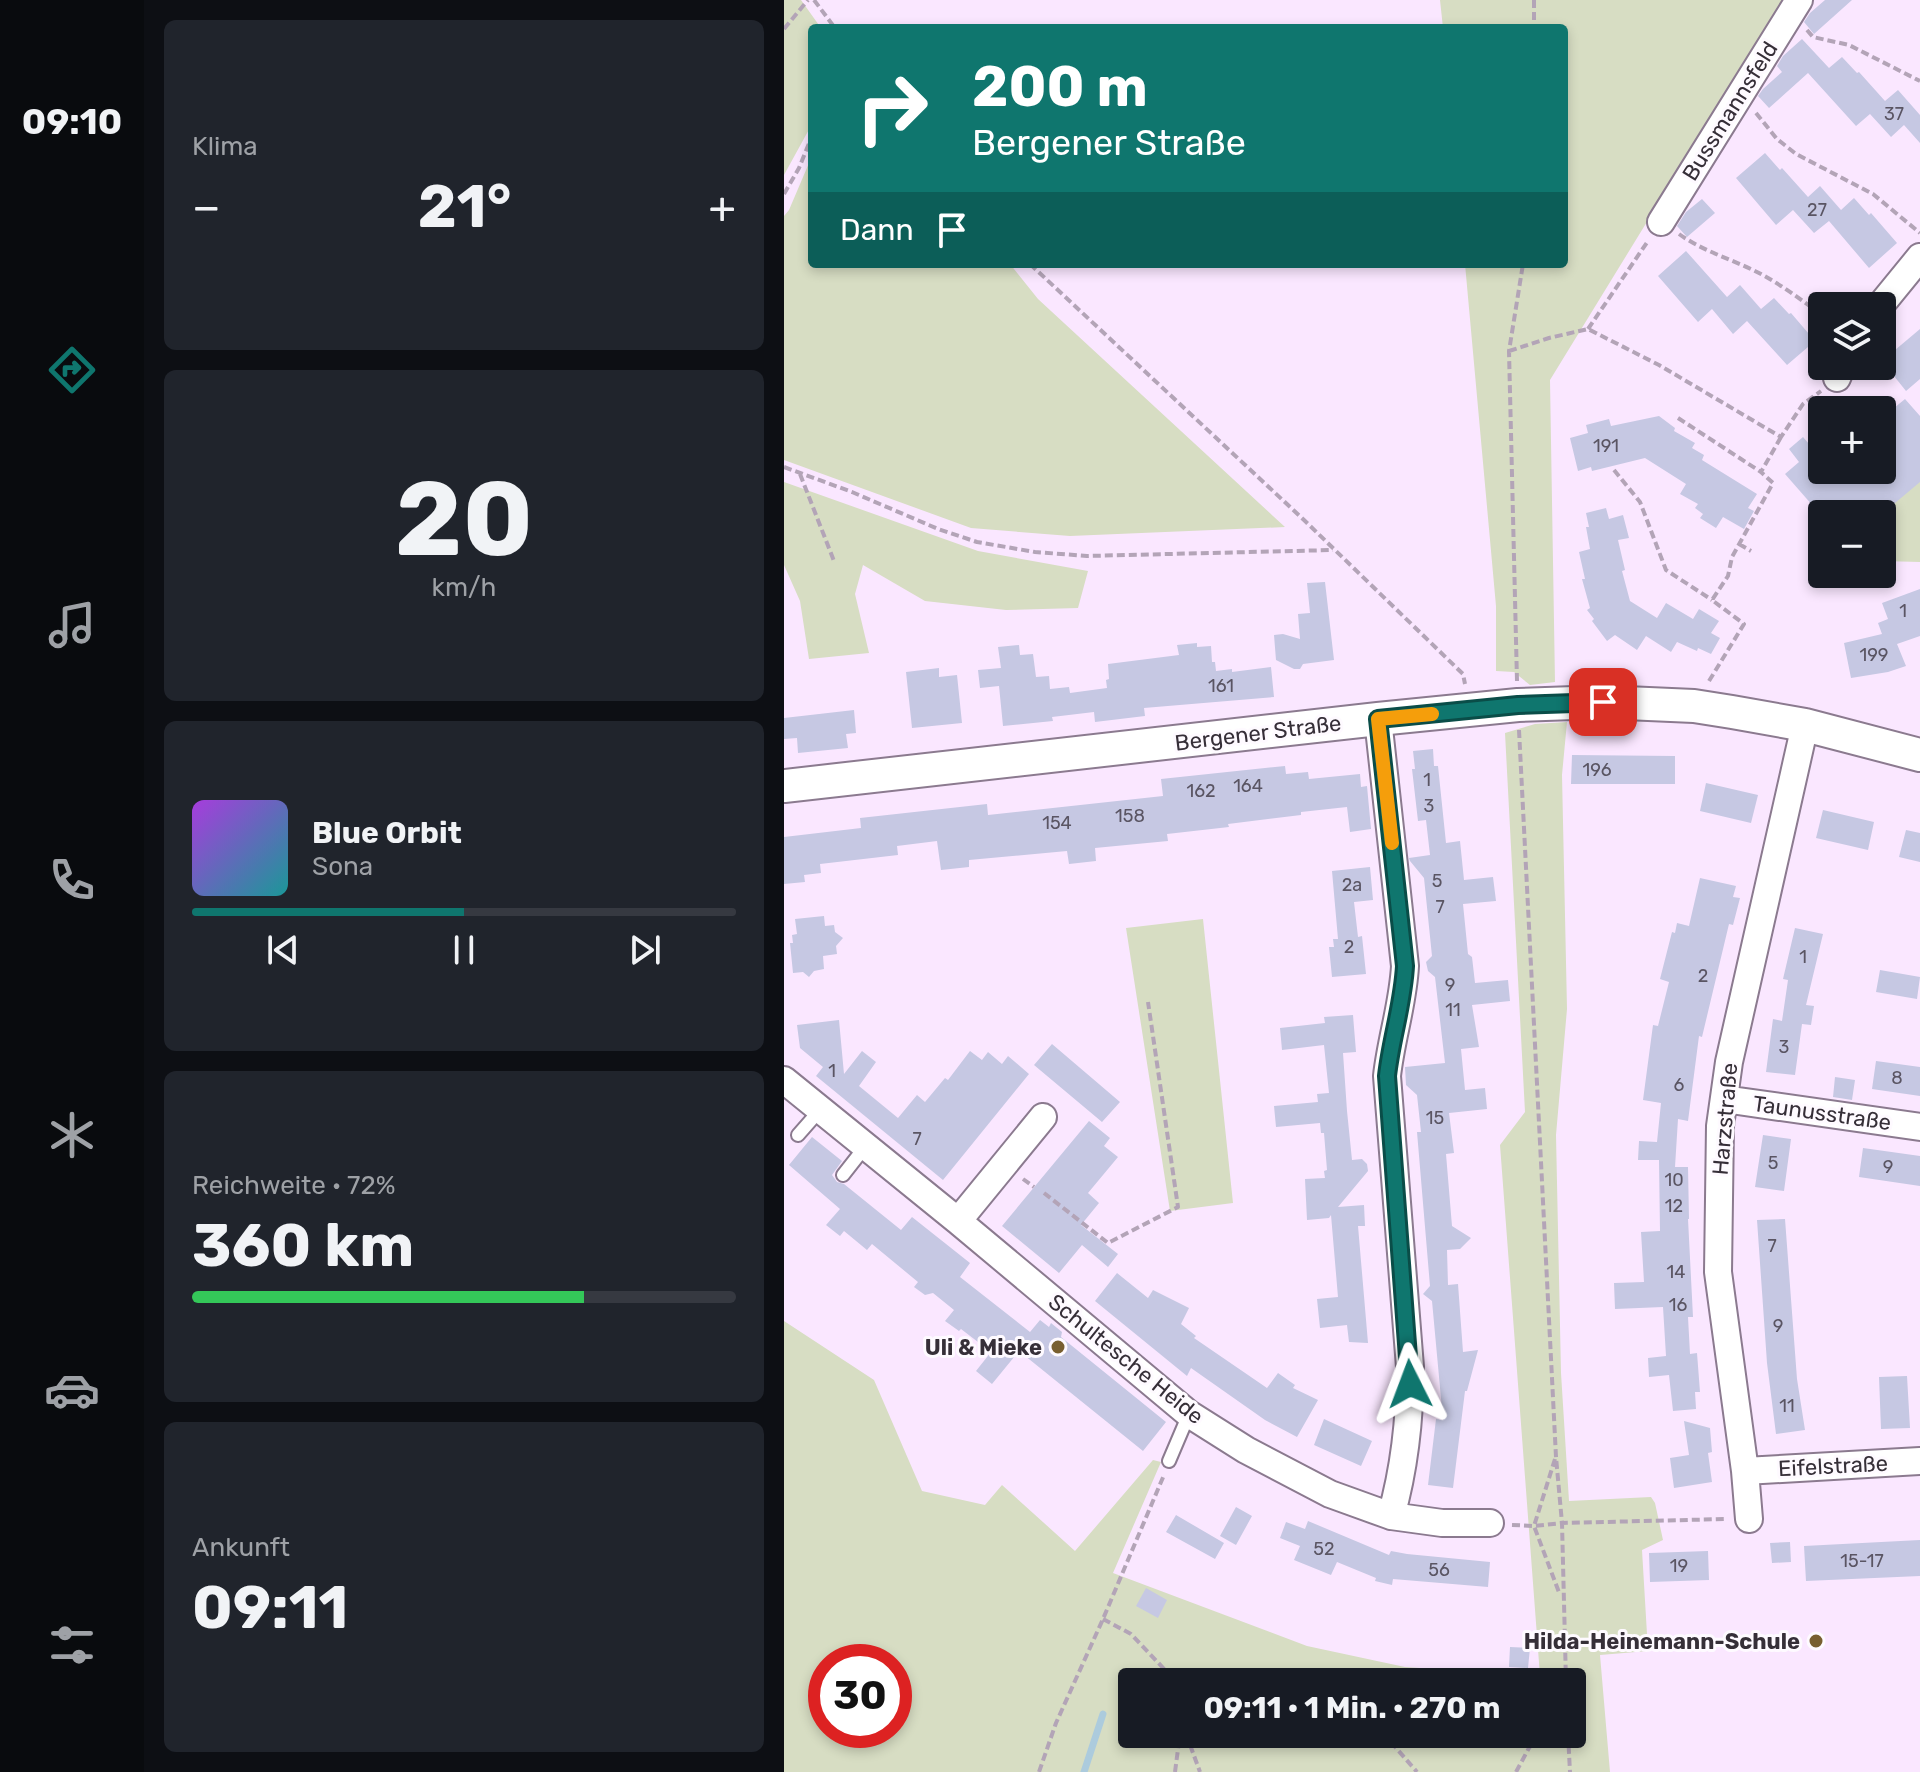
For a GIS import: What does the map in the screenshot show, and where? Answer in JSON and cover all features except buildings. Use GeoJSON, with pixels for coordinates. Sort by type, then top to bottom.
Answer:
{"type":"FeatureCollection","features":[{"type":"Feature","properties":{"kind":"street","name":"Bussmannsfeld"},"geometry":{"type":"LineString","coordinates":[[1661,222],[1794,7]]}},
{"type":"Feature","properties":{"kind":"street"},"geometry":{"type":"LineString","coordinates":[[1891,292],[1920,257]]}},
{"type":"Feature","properties":{"kind":"street","name":"Bergener Straße"},"geometry":{"type":"LineString","coordinates":[[784,786],[1378,719],[1518,705],[1603,702],[1694,706],[1805,725],[1920,754]]}},
{"type":"Feature","properties":{"kind":"street"},"geometry":{"type":"LineString","coordinates":[[1378,719],[1405,966],[1403,995],[1389,1053],[1387,1076],[1410,1400],[1397,1495],[1391,1516]]}},
{"type":"Feature","properties":{"kind":"street","name":"Harzstraße"},"geometry":{"type":"LineString","coordinates":[[1749,1519],[1718,1272],[1720,1126],[1729,1062],[1805,725]]}},
{"type":"Feature","properties":{"kind":"street","name":"Schultesche Heide"},"geometry":{"type":"LineString","coordinates":[[784,1080],[1189,1414],[1246,1450],[1330,1494],[1391,1516],[1442,1523],[1490,1523]]}},
{"type":"Feature","properties":{"kind":"street","name":"Taunusstraße"},"geometry":{"type":"LineString","coordinates":[[1724,1099],[1920,1127]]}},
{"type":"Feature","properties":{"kind":"street"},"geometry":{"type":"LineString","coordinates":[[958,1221],[1043,1117]]}},
{"type":"Feature","properties":{"kind":"street","name":"Eifelstraße"},"geometry":{"type":"LineString","coordinates":[[1745,1471],[1920,1461]]}},
{"type":"Feature","properties":{"kind":"lane"},"geometry":{"type":"LineString","coordinates":[[798,1135],[820,1110]]}},
{"type":"Feature","properties":{"kind":"lane"},"geometry":{"type":"LineString","coordinates":[[843,1175],[865,1147]]}},
{"type":"Feature","properties":{"kind":"lane"},"geometry":{"type":"LineString","coordinates":[[1169,1461],[1189,1414]]}},
{"type":"Feature","properties":{"kind":"path"},"geometry":{"type":"LineString","coordinates":[[784,29],[811,0],[832,24]]}},
{"type":"Feature","properties":{"kind":"path"},"geometry":{"type":"LineString","coordinates":[[1534,0],[1534,24]]}},
{"type":"Feature","properties":{"kind":"path"},"geometry":{"type":"LineString","coordinates":[[1794,7],[1813,37],[1849,45],[1920,81]]}},
{"type":"Feature","properties":{"kind":"path"},"geometry":{"type":"LineString","coordinates":[[1741,93],[1777,139],[1796,154],[1873,194],[1920,233]]}},
{"type":"Feature","properties":{"kind":"path"},"geometry":{"type":"LineString","coordinates":[[784,194],[808,146]]}},
{"type":"Feature","properties":{"kind":"path"},"geometry":{"type":"LineString","coordinates":[[1588,329],[1661,222],[1685,238],[1755,271],[1808,305]]}},
{"type":"Feature","properties":{"kind":"path"},"geometry":{"type":"LineString","coordinates":[[1034,268],[1463,674],[1470,710]]}},
{"type":"Feature","properties":{"kind":"path"},"geometry":{"type":"LineString","coordinates":[[1522,268],[1509,351],[1518,705],[1556,1457],[1562,1523],[1565,1668]]}},
{"type":"Feature","properties":{"kind":"path"},"geometry":{"type":"LineString","coordinates":[[1509,351],[1588,329],[1659,365],[1781,437]]}},
{"type":"Feature","properties":{"kind":"path"},"geometry":{"type":"LineString","coordinates":[[1761,472],[1803,404],[1831,380]]}},
{"type":"Feature","properties":{"kind":"path"},"geometry":{"type":"LineString","coordinates":[[1678,418],[1773,483],[1732,557],[1728,576],[1712,600]]}},
{"type":"Feature","properties":{"kind":"path"},"geometry":{"type":"LineString","coordinates":[[784,467],[938,529],[977,542],[1035,552],[1087,556],[1333,550]]}},
{"type":"Feature","properties":{"kind":"path"},"geometry":{"type":"LineString","coordinates":[[1614,470],[1640,502],[1666,570],[1744,624],[1694,706]]}},
{"type":"Feature","properties":{"kind":"path"},"geometry":{"type":"LineString","coordinates":[[799,473],[834,561]]}},
{"type":"Feature","properties":{"kind":"path"},"geometry":{"type":"LineString","coordinates":[[1739,544],[1751,551]]}},
{"type":"Feature","properties":{"kind":"path"},"geometry":{"type":"LineString","coordinates":[[1044,1193],[1108,1243],[1178,1207],[1148,1002]]}},
{"type":"Feature","properties":{"kind":"path"},"geometry":{"type":"LineString","coordinates":[[1556,1457],[1534,1526],[1562,1600]]}},
{"type":"Feature","properties":{"kind":"path"},"geometry":{"type":"LineString","coordinates":[[1039,1772],[1056,1723],[1169,1461]]}},
{"type":"Feature","properties":{"kind":"path"},"geometry":{"type":"LineString","coordinates":[[1534,1526],[1749,1519]]}},
{"type":"Feature","properties":{"kind":"path"},"geometry":{"type":"LineString","coordinates":[[1103,1619],[1131,1634],[1163,1668]]}},
{"type":"Feature","properties":{"kind":"path"},"geometry":{"type":"LineString","coordinates":[[1175,1772],[1178,1748]]}},
{"type":"Feature","properties":{"kind":"path"},"geometry":{"type":"LineString","coordinates":[[1191,1748],[1200,1772]]}},
{"type":"Feature","properties":{"kind":"path"},"geometry":{"type":"LineString","coordinates":[[1396,1748],[1417,1772]]}},
{"type":"Feature","properties":{"kind":"path"},"geometry":{"type":"LineString","coordinates":[[1516,1772],[1529,1748]]}},
{"type":"Feature","properties":{"kind":"path"},"geometry":{"type":"LineString","coordinates":[[1569,1748],[1570,1772]]}},
{"type":"Feature","properties":{"kind":"green space"},"geometry":{"type":"Polygon","coordinates":[[[784,0],[801,0],[818,24],[808,24],[808,131],[784,175],[784,0]]]}},
{"type":"Feature","properties":{"kind":"green space"},"geometry":{"type":"Polygon","coordinates":[[[1440,0],[1783,0],[1550,380],[1555,682],[1530,685],[1514,672],[1496,671],[1496,606],[1465,268],[1568,268],[1568,24],[1443,24],[1440,0]]]}},
{"type":"Feature","properties":{"kind":"green space"},"geometry":{"type":"Polygon","coordinates":[[[808,165],[808,268],[1013,268],[1038,299],[1285,527],[1070,536],[971,528],[784,460],[784,216],[808,165]]]}},
{"type":"Feature","properties":{"kind":"green space"},"geometry":{"type":"Polygon","coordinates":[[[1920,472],[1920,562],[1896,561],[1896,501],[1920,472]]]}},
{"type":"Feature","properties":{"kind":"green space"},"geometry":{"type":"Polygon","coordinates":[[[784,482],[978,551],[1088,571],[1078,608],[1006,610],[925,601],[863,565],[855,594],[869,653],[809,659],[800,601],[784,565],[784,482]]]}},
{"type":"Feature","properties":{"kind":"green space"},"geometry":{"type":"Polygon","coordinates":[[[1567,722],[1562,775],[1567,1009],[1556,1135],[1561,1373],[1569,1501],[1651,1497],[1663,1540],[1642,1550],[1648,1651],[1600,1655],[1610,1772],[784,1772],[784,1321],[874,1380],[922,1491],[985,1505],[1002,1485],[1075,1551],[1153,1460],[1161,1462],[1113,1573],[1307,1646],[1420,1668],[1118,1668],[1118,1748],[1586,1748],[1586,1668],[1539,1668],[1500,1145],[1525,1112],[1505,733],[1535,724],[1567,722]]]}},
{"type":"Feature","properties":{"kind":"green space"},"geometry":{"type":"Polygon","coordinates":[[[1203,919],[1233,1203],[1170,1211],[1126,928],[1203,919]]]}},
{"type":"Feature","properties":{"kind":"waterway"},"geometry":{"type":"LineString","coordinates":[[1084,1772],[1103,1714]]}},
{"type":"Feature","properties":{"kind":"slow traffic"},"geometry":{"type":"LineString","coordinates":[[1392,843],[1378,719],[1432,714]]}},
{"type":"Feature","properties":{"kind":"place","name":"Uli & Mieke"},"geometry":{"type":"Point","coordinates":[1058,1347]}},
{"type":"Feature","properties":{"kind":"place","name":"Hilda-Heinemann-Schule"},"geometry":{"type":"Point","coordinates":[1816,1641]}},
{"type":"Feature","properties":{"kind":"route"},"geometry":{"type":"LineString","coordinates":[[1410,1384],[1387,1076],[1389,1053],[1403,995],[1405,966],[1378,719],[1518,705],[1603,702]]}}]}
